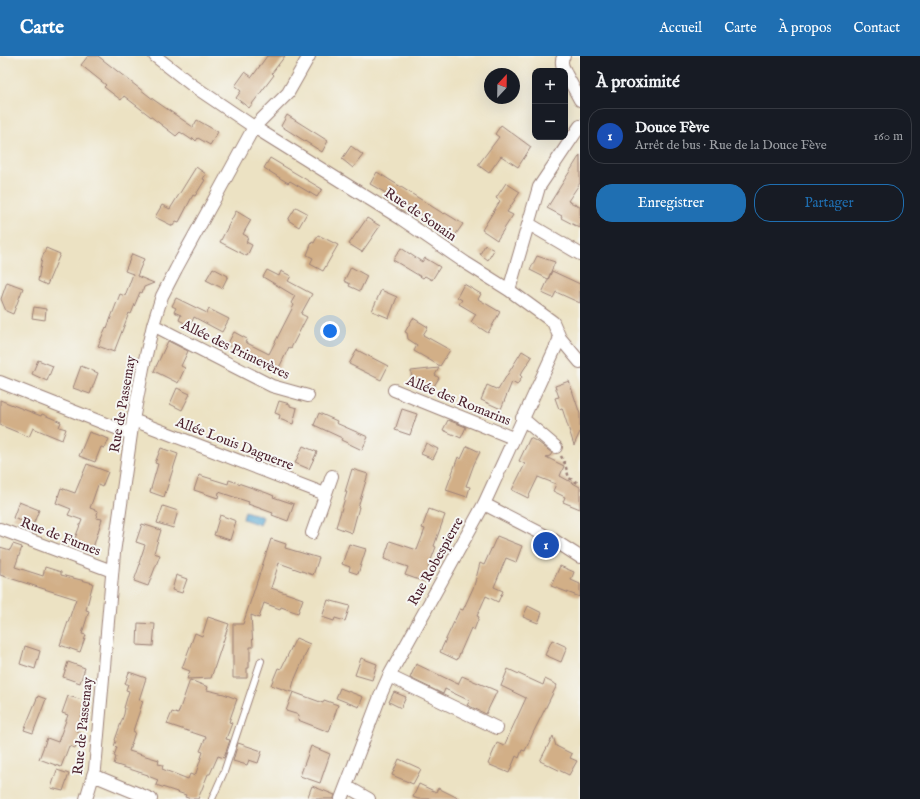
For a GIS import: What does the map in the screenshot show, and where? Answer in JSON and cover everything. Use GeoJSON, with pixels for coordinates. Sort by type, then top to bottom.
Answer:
{"type":"FeatureCollection","features":[{"type":"Feature","properties":{"kind":"street","name":"Rue de Souain"},"geometry":{"type":"LineString","coordinates":[[155,56],[192,85],[254,127],[400,218],[466,264],[509,290],[553,322],[560,338],[580,362]]}},
{"type":"Feature","properties":{"kind":"street","name":"Rue de Passemay"},"geometry":{"type":"LineString","coordinates":[[86,799],[93,775],[112,571],[131,434],[142,368],[153,325],[166,289],[254,127],[288,93],[309,56]]}},
{"type":"Feature","properties":{"kind":"street"},"geometry":{"type":"LineString","coordinates":[[564,56],[562,58],[564,68]]}},
{"type":"Feature","properties":{"kind":"street"},"geometry":{"type":"LineString","coordinates":[[568,77],[580,100]]}},
{"type":"Feature","properties":{"kind":"street"},"geometry":{"type":"LineString","coordinates":[[509,290],[539,187],[580,126]]}},
{"type":"Feature","properties":{"kind":"street"},"geometry":{"type":"LineString","coordinates":[[529,224],[580,254]]}},
{"type":"Feature","properties":{"kind":"street","name":"Allée des Primevères"},"geometry":{"type":"LineString","coordinates":[[153,325],[272,386],[308,396]]}},
{"type":"Feature","properties":{"kind":"street","name":"Rue Robespierre"},"geometry":{"type":"LineString","coordinates":[[341,799],[389,676],[484,504],[522,418],[560,338]]}},
{"type":"Feature","properties":{"kind":"street"},"geometry":{"type":"LineString","coordinates":[[0,382],[131,434]]}},
{"type":"Feature","properties":{"kind":"street","name":"Allée des Romarins"},"geometry":{"type":"LineString","coordinates":[[394,390],[513,438]]}},
{"type":"Feature","properties":{"kind":"street"},"geometry":{"type":"LineString","coordinates":[[522,418],[556,447]]}},
{"type":"Feature","properties":{"kind":"street","name":"Allée Louis Daguerre"},"geometry":{"type":"LineString","coordinates":[[133,420],[325,494]]}},
{"type":"Feature","properties":{"kind":"street"},"geometry":{"type":"LineString","coordinates":[[312,533],[332,476]]}},
{"type":"Feature","properties":{"kind":"street"},"geometry":{"type":"LineString","coordinates":[[484,504],[552,539],[580,557]]}},
{"type":"Feature","properties":{"kind":"street","name":"Rue de Furnes"},"geometry":{"type":"LineString","coordinates":[[0,529],[112,571]]}},
{"type":"Feature","properties":{"kind":"street"},"geometry":{"type":"LineString","coordinates":[[389,676],[497,728]]}},
{"type":"Feature","properties":{"kind":"street"},"geometry":{"type":"LineString","coordinates":[[93,775],[151,799]]}},
{"type":"Feature","properties":{"kind":"street"},"geometry":{"type":"LineString","coordinates":[[346,786],[369,799]]}},
{"type":"Feature","properties":{"kind":"lane"},"geometry":{"type":"LineString","coordinates":[[212,799],[224,772],[260,661]]}},
{"type":"Feature","properties":{"kind":"path"},"geometry":{"type":"LineString","coordinates":[[556,447],[565,464],[569,478],[580,484]]}},
{"type":"Feature","properties":{"kind":"water"},"geometry":{"type":"Polygon","coordinates":[[[245,511],[263,517],[260,525],[243,519],[245,511]]]}},
{"type":"Feature","properties":{"kind":"building"},"geometry":{"type":"Polygon","coordinates":[[[88,56],[98,56],[154,100],[193,127],[197,120],[218,132],[210,145],[198,138],[196,141],[193,138],[192,140],[180,132],[176,136],[124,96],[121,100],[104,87],[106,85],[81,65],[88,56]]]}},
{"type":"Feature","properties":{"kind":"building"},"geometry":{"type":"Polygon","coordinates":[[[267,56],[285,56],[272,73],[274,75],[249,108],[236,98],[241,91],[235,86],[245,72],[252,77],[267,56]]]}},
{"type":"Feature","properties":{"kind":"building"},"geometry":{"type":"Polygon","coordinates":[[[287,115],[328,141],[322,152],[281,126],[287,115]]]}},
{"type":"Feature","properties":{"kind":"building"},"geometry":{"type":"Polygon","coordinates":[[[501,125],[531,147],[518,167],[501,156],[489,173],[478,165],[499,137],[495,134],[501,125]]]}},
{"type":"Feature","properties":{"kind":"building"},"geometry":{"type":"Polygon","coordinates":[[[351,146],[363,155],[353,168],[342,159],[351,146]]]}},
{"type":"Feature","properties":{"kind":"building"},"geometry":{"type":"Polygon","coordinates":[[[580,155],[580,183],[568,201],[580,207],[580,228],[561,218],[562,216],[547,208],[580,155]]]}},
{"type":"Feature","properties":{"kind":"building"},"geometry":{"type":"Polygon","coordinates":[[[270,158],[322,189],[317,197],[290,181],[288,183],[264,168],[270,158]]]}},
{"type":"Feature","properties":{"kind":"building"},"geometry":{"type":"Polygon","coordinates":[[[196,167],[206,174],[203,179],[205,180],[195,196],[193,195],[179,222],[176,221],[173,226],[155,217],[162,205],[170,209],[196,167]]]}},
{"type":"Feature","properties":{"kind":"building"},"geometry":{"type":"Polygon","coordinates":[[[377,172],[444,214],[445,213],[463,224],[454,237],[403,202],[370,184],[377,172]]]}},
{"type":"Feature","properties":{"kind":"building"},"geometry":{"type":"Polygon","coordinates":[[[506,183],[520,192],[507,212],[513,215],[497,240],[482,230],[500,201],[496,198],[506,183]]]}},
{"type":"Feature","properties":{"kind":"building"},"geometry":{"type":"Polygon","coordinates":[[[296,207],[307,213],[299,227],[288,220],[296,207]]]}},
{"type":"Feature","properties":{"kind":"building"},"geometry":{"type":"Polygon","coordinates":[[[236,211],[251,220],[243,234],[248,237],[246,242],[252,245],[247,256],[220,242],[236,211]]]}},
{"type":"Feature","properties":{"kind":"building"},"geometry":{"type":"Polygon","coordinates":[[[367,218],[380,226],[362,252],[349,244],[367,218]]]}},
{"type":"Feature","properties":{"kind":"building"},"geometry":{"type":"Polygon","coordinates":[[[318,235],[338,245],[323,271],[310,264],[313,258],[307,255],[312,242],[314,243],[318,235]]]}},
{"type":"Feature","properties":{"kind":"building"},"geometry":{"type":"Polygon","coordinates":[[[485,245],[494,250],[488,260],[480,254],[485,245]]]}},
{"type":"Feature","properties":{"kind":"building"},"geometry":{"type":"Polygon","coordinates":[[[46,248],[60,254],[47,285],[38,281],[42,258],[46,248]]]}},
{"type":"Feature","properties":{"kind":"building"},"geometry":{"type":"Polygon","coordinates":[[[401,248],[422,262],[425,258],[440,267],[432,280],[425,276],[423,278],[393,260],[401,248]]]}},
{"type":"Feature","properties":{"kind":"building"},"geometry":{"type":"Polygon","coordinates":[[[132,254],[144,259],[137,276],[154,283],[144,287],[142,293],[140,292],[131,314],[129,313],[114,352],[98,346],[106,327],[107,328],[120,294],[125,296],[133,274],[125,271],[132,254]]]}},
{"type":"Feature","properties":{"kind":"building"},"geometry":{"type":"Polygon","coordinates":[[[537,256],[555,262],[548,279],[530,270],[537,256]]]}},
{"type":"Feature","properties":{"kind":"building"},"geometry":{"type":"Polygon","coordinates":[[[351,267],[367,276],[360,291],[349,286],[350,284],[344,281],[351,267]]]}},
{"type":"Feature","properties":{"kind":"building"},"geometry":{"type":"Polygon","coordinates":[[[213,268],[228,276],[222,288],[206,280],[213,268]]]}},
{"type":"Feature","properties":{"kind":"building"},"geometry":{"type":"Polygon","coordinates":[[[267,270],[279,276],[281,271],[291,276],[288,281],[312,294],[301,314],[307,317],[291,348],[289,347],[276,374],[233,351],[234,348],[227,345],[234,332],[247,339],[245,342],[269,354],[294,305],[291,303],[295,296],[263,277],[267,270]]]}},
{"type":"Feature","properties":{"kind":"building"},"geometry":{"type":"Polygon","coordinates":[[[552,271],[580,284],[580,303],[556,292],[553,298],[542,293],[552,271]]]}},
{"type":"Feature","properties":{"kind":"building"},"geometry":{"type":"Polygon","coordinates":[[[7,282],[23,288],[13,314],[6,311],[1,299],[7,282]]]}},
{"type":"Feature","properties":{"kind":"building"},"geometry":{"type":"Polygon","coordinates":[[[464,284],[481,294],[478,299],[500,312],[488,333],[471,322],[476,314],[459,304],[462,300],[457,297],[464,284]]]}},
{"type":"Feature","properties":{"kind":"building"},"geometry":{"type":"Polygon","coordinates":[[[381,290],[397,297],[389,318],[372,311],[381,290]]]}},
{"type":"Feature","properties":{"kind":"building"},"geometry":{"type":"Polygon","coordinates":[[[176,298],[207,313],[209,309],[229,319],[222,332],[194,317],[190,326],[179,320],[181,315],[174,312],[176,308],[172,306],[176,298]]]}},
{"type":"Feature","properties":{"kind":"building"},"geometry":{"type":"Polygon","coordinates":[[[34,307],[46,309],[45,320],[32,318],[34,307]]]}},
{"type":"Feature","properties":{"kind":"building"},"geometry":{"type":"Polygon","coordinates":[[[413,318],[428,327],[423,335],[450,350],[440,366],[414,351],[417,345],[408,339],[407,333],[405,332],[413,318]]]}},
{"type":"Feature","properties":{"kind":"building"},"geometry":{"type":"Polygon","coordinates":[[[168,341],[188,351],[181,366],[185,368],[178,383],[154,371],[168,341]]]}},
{"type":"Feature","properties":{"kind":"building"},"geometry":{"type":"Polygon","coordinates":[[[357,350],[388,366],[381,380],[349,364],[357,350]]]}},
{"type":"Feature","properties":{"kind":"building"},"geometry":{"type":"Polygon","coordinates":[[[522,351],[532,357],[520,375],[522,377],[517,385],[512,382],[501,409],[481,400],[487,385],[498,390],[522,351]]]}},
{"type":"Feature","properties":{"kind":"building"},"geometry":{"type":"Polygon","coordinates":[[[38,360],[53,366],[47,381],[32,374],[38,360]]]}},
{"type":"Feature","properties":{"kind":"building"},"geometry":{"type":"Polygon","coordinates":[[[81,366],[98,373],[90,394],[73,388],[81,366]]]}},
{"type":"Feature","properties":{"kind":"building"},"geometry":{"type":"Polygon","coordinates":[[[439,368],[435,375],[439,378],[432,389],[422,383],[412,384],[411,371],[439,368]]]}},
{"type":"Feature","properties":{"kind":"building"},"geometry":{"type":"Polygon","coordinates":[[[569,381],[580,414],[580,432],[574,445],[562,408],[559,409],[555,398],[559,397],[555,386],[569,381]]]}},
{"type":"Feature","properties":{"kind":"building"},"geometry":{"type":"Polygon","coordinates":[[[177,388],[190,394],[182,410],[170,404],[177,388]]]}},
{"type":"Feature","properties":{"kind":"building"},"geometry":{"type":"Polygon","coordinates":[[[0,400],[61,422],[59,427],[66,429],[62,440],[33,428],[29,437],[0,425],[0,400]]]}},
{"type":"Feature","properties":{"kind":"building"},"geometry":{"type":"Polygon","coordinates":[[[279,401],[297,408],[293,424],[279,419],[280,415],[275,413],[279,401]]]}},
{"type":"Feature","properties":{"kind":"building"},"geometry":{"type":"Polygon","coordinates":[[[402,409],[417,414],[410,435],[395,430],[402,409]]]}},
{"type":"Feature","properties":{"kind":"building"},"geometry":{"type":"Polygon","coordinates":[[[319,413],[337,421],[336,423],[368,437],[362,450],[341,440],[342,438],[314,425],[319,413]]]}},
{"type":"Feature","properties":{"kind":"building"},"geometry":{"type":"Polygon","coordinates":[[[448,420],[466,427],[461,438],[443,430],[448,420]]]}},
{"type":"Feature","properties":{"kind":"building"},"geometry":{"type":"Polygon","coordinates":[[[89,432],[109,439],[105,448],[101,447],[95,462],[79,456],[89,432]]]}},
{"type":"Feature","properties":{"kind":"building"},"geometry":{"type":"Polygon","coordinates":[[[530,438],[538,442],[552,453],[550,456],[546,457],[564,466],[560,476],[580,487],[580,509],[563,502],[565,497],[553,491],[556,484],[538,477],[528,498],[512,490],[525,464],[519,461],[530,438]]]}},
{"type":"Feature","properties":{"kind":"building"},"geometry":{"type":"Polygon","coordinates":[[[426,443],[438,449],[433,459],[421,454],[426,443]]]}},
{"type":"Feature","properties":{"kind":"building"},"geometry":{"type":"Polygon","coordinates":[[[303,446],[317,452],[309,469],[295,463],[303,446]]]}},
{"type":"Feature","properties":{"kind":"building"},"geometry":{"type":"Polygon","coordinates":[[[467,446],[480,452],[466,486],[470,487],[467,497],[446,490],[458,457],[461,459],[467,446]]]}},
{"type":"Feature","properties":{"kind":"building"},"geometry":{"type":"Polygon","coordinates":[[[161,448],[178,454],[164,497],[150,492],[158,464],[155,463],[161,448]]]}},
{"type":"Feature","properties":{"kind":"building"},"geometry":{"type":"Polygon","coordinates":[[[87,464],[108,472],[102,487],[98,485],[90,508],[98,511],[96,518],[102,519],[93,548],[74,541],[82,520],[68,515],[71,509],[56,503],[61,488],[75,493],[87,464]]]}},
{"type":"Feature","properties":{"kind":"building"},"geometry":{"type":"Polygon","coordinates":[[[352,469],[368,474],[352,533],[336,527],[347,492],[345,492],[352,469]]]}},
{"type":"Feature","properties":{"kind":"building"},"geometry":{"type":"Polygon","coordinates":[[[199,475],[228,484],[229,480],[294,504],[288,521],[272,515],[273,513],[248,504],[249,502],[219,492],[218,498],[194,490],[199,475]]]}},
{"type":"Feature","properties":{"kind":"building"},"geometry":{"type":"Polygon","coordinates":[[[19,502],[39,510],[33,525],[13,518],[19,502]]]}},
{"type":"Feature","properties":{"kind":"building"},"geometry":{"type":"Polygon","coordinates":[[[163,506],[178,511],[173,528],[157,523],[163,506]]]}},
{"type":"Feature","properties":{"kind":"building"},"geometry":{"type":"Polygon","coordinates":[[[429,509],[445,515],[434,546],[436,547],[428,568],[430,569],[425,582],[405,575],[408,567],[384,559],[390,541],[417,550],[425,529],[422,528],[429,509]]]}},
{"type":"Feature","properties":{"kind":"building"},"geometry":{"type":"Polygon","coordinates":[[[220,515],[236,521],[230,540],[214,535],[220,515]]]}},
{"type":"Feature","properties":{"kind":"building"},"geometry":{"type":"Polygon","coordinates":[[[142,524],[161,530],[154,553],[160,555],[148,586],[134,581],[145,545],[136,542],[142,524]]]}},
{"type":"Feature","properties":{"kind":"building"},"geometry":{"type":"Polygon","coordinates":[[[497,536],[522,546],[516,562],[506,558],[494,587],[503,591],[498,602],[486,596],[477,616],[479,617],[474,630],[471,628],[457,660],[440,652],[460,609],[463,610],[474,586],[480,563],[484,565],[497,536]]]}},
{"type":"Feature","properties":{"kind":"building"},"geometry":{"type":"Polygon","coordinates":[[[271,539],[286,544],[285,548],[319,558],[313,575],[279,563],[271,588],[303,599],[298,613],[281,607],[280,609],[264,603],[259,618],[251,615],[253,647],[250,647],[250,661],[249,668],[247,668],[247,678],[233,678],[233,624],[243,624],[271,539]]]}},
{"type":"Feature","properties":{"kind":"building"},"geometry":{"type":"Polygon","coordinates":[[[13,544],[22,547],[15,567],[43,576],[45,567],[61,572],[61,575],[93,583],[86,610],[89,611],[82,634],[86,635],[80,652],[60,645],[76,599],[0,575],[0,547],[10,550],[13,544]]]}},
{"type":"Feature","properties":{"kind":"building"},"geometry":{"type":"Polygon","coordinates":[[[349,544],[366,549],[358,574],[349,571],[350,567],[342,564],[349,544]]]}},
{"type":"Feature","properties":{"kind":"building"},"geometry":{"type":"Polygon","coordinates":[[[560,566],[574,572],[571,580],[580,584],[580,597],[551,586],[560,566]]]}},
{"type":"Feature","properties":{"kind":"building"},"geometry":{"type":"Polygon","coordinates":[[[176,575],[187,579],[182,593],[172,590],[176,575]]]}},
{"type":"Feature","properties":{"kind":"building"},"geometry":{"type":"Polygon","coordinates":[[[328,600],[350,606],[345,621],[335,618],[334,621],[322,617],[328,600]]]}},
{"type":"Feature","properties":{"kind":"building"},"geometry":{"type":"Polygon","coordinates":[[[528,606],[542,613],[538,623],[523,617],[528,606]]]}},
{"type":"Feature","properties":{"kind":"building"},"geometry":{"type":"Polygon","coordinates":[[[208,617],[229,624],[211,678],[187,679],[190,671],[182,668],[195,633],[202,636],[208,617]]]}},
{"type":"Feature","properties":{"kind":"building"},"geometry":{"type":"Polygon","coordinates":[[[138,623],[155,624],[153,646],[137,645],[138,623]]]}},
{"type":"Feature","properties":{"kind":"building"},"geometry":{"type":"Polygon","coordinates":[[[296,638],[310,644],[294,681],[291,692],[271,685],[278,668],[281,669],[296,638]]]}},
{"type":"Feature","properties":{"kind":"building"},"geometry":{"type":"Polygon","coordinates":[[[552,640],[567,647],[561,662],[545,655],[552,640]]]}},
{"type":"Feature","properties":{"kind":"building"},"geometry":{"type":"Polygon","coordinates":[[[25,646],[40,651],[35,669],[20,664],[25,646]]]}},
{"type":"Feature","properties":{"kind":"building"},"geometry":{"type":"Polygon","coordinates":[[[361,658],[377,664],[372,680],[355,675],[361,658]]]}},
{"type":"Feature","properties":{"kind":"building"},"geometry":{"type":"Polygon","coordinates":[[[68,662],[85,668],[80,683],[63,677],[68,662]]]}},
{"type":"Feature","properties":{"kind":"building"},"geometry":{"type":"Polygon","coordinates":[[[416,664],[458,684],[462,676],[497,691],[486,714],[467,705],[470,701],[445,689],[443,694],[410,678],[416,664]]]}},
{"type":"Feature","properties":{"kind":"building"},"geometry":{"type":"Polygon","coordinates":[[[508,669],[543,685],[545,679],[557,685],[525,751],[522,750],[519,758],[516,756],[509,773],[488,764],[497,743],[504,746],[526,698],[501,686],[508,669]]]}},
{"type":"Feature","properties":{"kind":"building"},"geometry":{"type":"Polygon","coordinates":[[[129,672],[146,678],[139,700],[143,701],[133,731],[135,732],[129,751],[159,760],[158,764],[163,765],[162,769],[188,779],[190,774],[195,776],[203,752],[200,751],[206,737],[167,724],[172,712],[178,714],[190,680],[208,687],[207,690],[237,699],[229,722],[232,723],[226,739],[230,740],[224,758],[218,756],[210,774],[208,774],[198,799],[185,797],[186,795],[156,785],[158,780],[148,775],[114,764],[116,757],[114,756],[117,747],[114,746],[115,740],[124,714],[124,708],[129,691],[126,690],[128,684],[125,684],[129,672]]]}},
{"type":"Feature","properties":{"kind":"building"},"geometry":{"type":"Polygon","coordinates":[[[340,688],[363,697],[359,707],[336,698],[340,688]]]}},
{"type":"Feature","properties":{"kind":"building"},"geometry":{"type":"Polygon","coordinates":[[[293,692],[323,703],[324,700],[338,705],[329,732],[298,720],[299,715],[286,711],[293,692]]]}},
{"type":"Feature","properties":{"kind":"building"},"geometry":{"type":"Polygon","coordinates":[[[394,692],[406,697],[401,708],[389,702],[394,692]]]}},
{"type":"Feature","properties":{"kind":"building"},"geometry":{"type":"Polygon","coordinates":[[[38,696],[46,699],[33,733],[24,730],[38,696]]]}},
{"type":"Feature","properties":{"kind":"building"},"geometry":{"type":"Polygon","coordinates":[[[68,696],[86,701],[77,731],[81,732],[75,748],[69,746],[61,767],[39,759],[47,738],[58,742],[68,715],[62,713],[68,696]]]}},
{"type":"Feature","properties":{"kind":"building"},"geometry":{"type":"Polygon","coordinates":[[[553,736],[556,746],[572,754],[570,758],[577,761],[569,775],[540,761],[553,736]]]}},
{"type":"Feature","properties":{"kind":"building"},"geometry":{"type":"Polygon","coordinates":[[[238,743],[262,751],[258,763],[249,760],[247,765],[233,761],[238,743]]]}},
{"type":"Feature","properties":{"kind":"building"},"geometry":{"type":"Polygon","coordinates":[[[311,746],[330,754],[320,783],[300,776],[311,746]]]}},
{"type":"Feature","properties":{"kind":"building"},"geometry":{"type":"Polygon","coordinates":[[[399,759],[421,769],[413,784],[392,775],[399,759]]]}},
{"type":"Feature","properties":{"kind":"building"},"geometry":{"type":"Polygon","coordinates":[[[57,770],[69,774],[63,791],[51,788],[57,770]]]}},
{"type":"Feature","properties":{"kind":"building"},"geometry":{"type":"Polygon","coordinates":[[[419,784],[436,792],[438,788],[460,799],[418,799],[413,797],[419,784]]]}},
{"type":"Feature","properties":{"kind":"building"},"geometry":{"type":"Polygon","coordinates":[[[312,786],[335,795],[334,799],[307,799],[312,786]]]}},
{"type":"Feature","properties":{"kind":"place","name":"Douce Fève"},"geometry":{"type":"Point","coordinates":[546,545]}}]}
